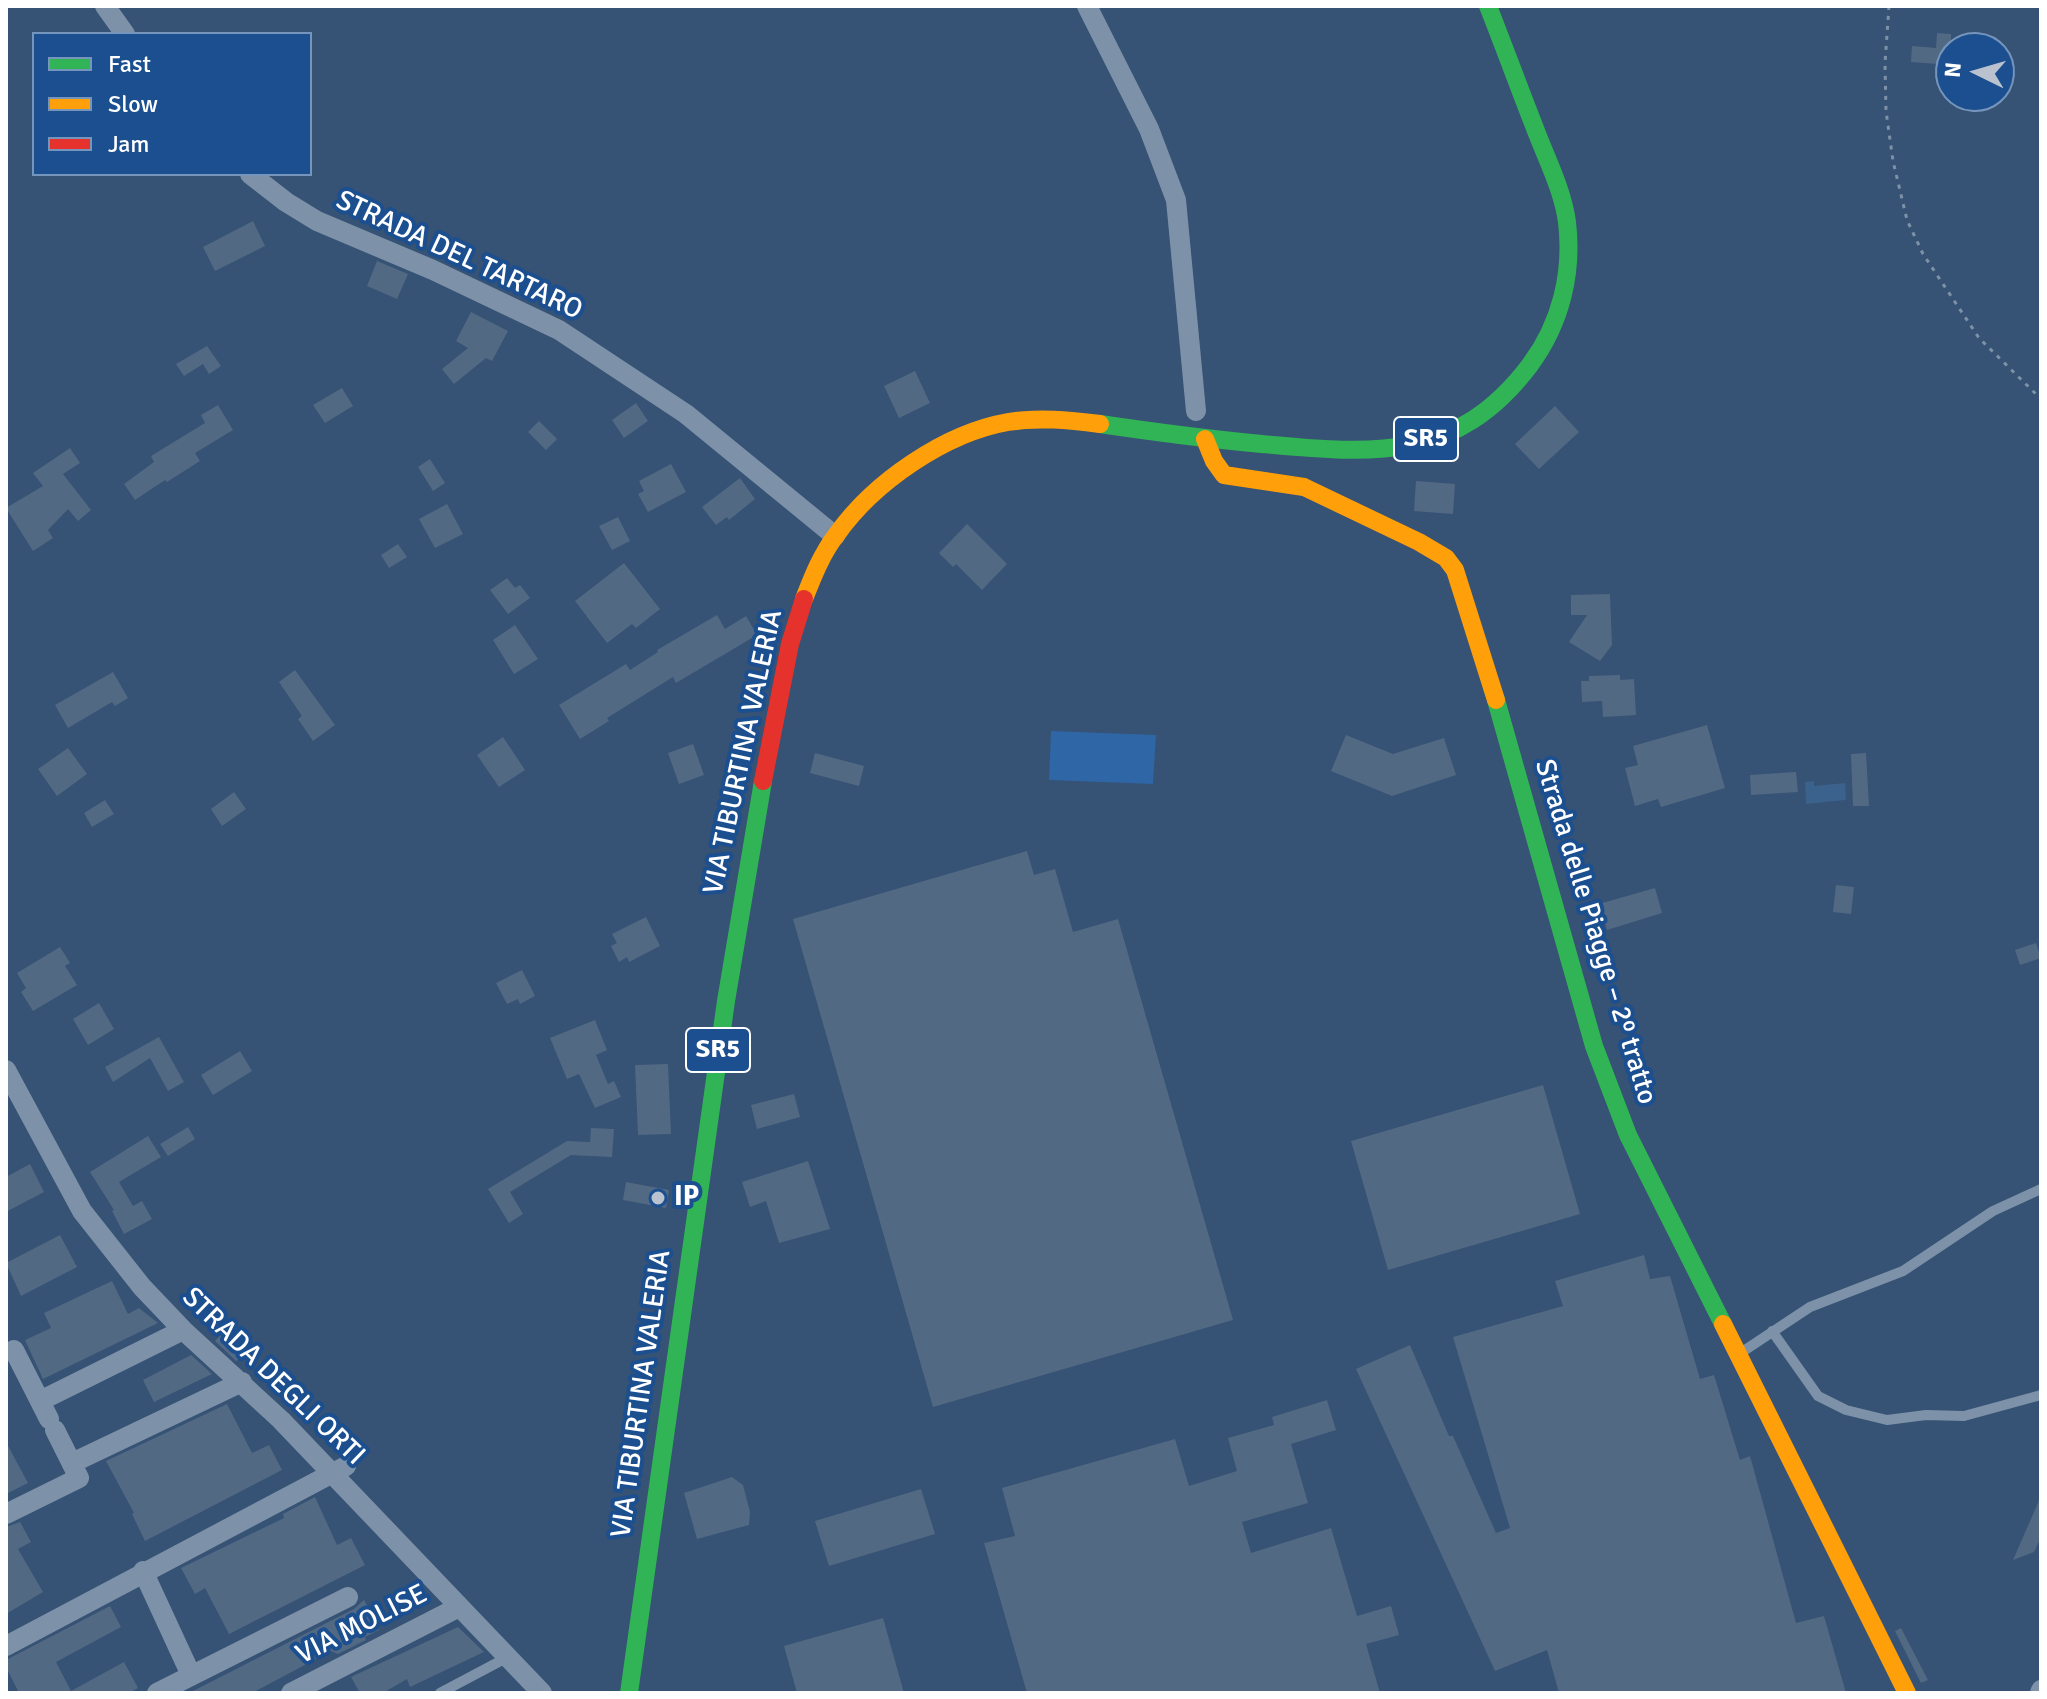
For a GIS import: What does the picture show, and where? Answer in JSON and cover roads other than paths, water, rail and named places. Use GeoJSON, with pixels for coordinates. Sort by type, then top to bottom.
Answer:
{"type":"FeatureCollection","features":[{"type":"Feature","properties":{"kind":"main road","name":"VIA TIBURTINA VALERIA"},"geometry":{"type":"LineString","coordinates":[[629,1693],[726,1001],[755,821],[790,644],[806,597],[835,536],[864,503],[911,462],[967,434],[994,425],[1054,419],[1205,439],[1352,452],[1420,441],[1457,429],[1479,417],[1499,400],[1535,358],[1552,329],[1564,293],[1569,253],[1567,218],[1557,183],[1488,6]]}},
{"type":"Feature","properties":{"kind":"main road","name":"Strada delle Piagge – 2º tratto"},"geometry":{"type":"LineString","coordinates":[[1205,439],[1224,475],[1304,487],[1419,542],[1446,558],[1455,570],[1493,689],[1603,1073],[1628,1135],[1907,1693]]}},
{"type":"Feature","properties":{"kind":"street"},"geometry":{"type":"LineString","coordinates":[[105,6],[124,32]]}},
{"type":"Feature","properties":{"kind":"street"},"geometry":{"type":"LineString","coordinates":[[1087,6],[1149,129],[1176,200],[1196,411]]}},
{"type":"Feature","properties":{"kind":"street","name":"STRADA DEL TARTARO"},"geometry":{"type":"LineString","coordinates":[[253,176],[317,221],[433,270],[559,330],[686,414],[835,536]]}},
{"type":"Feature","properties":{"kind":"street","name":"STRADA DEGLI ORTI"},"geometry":{"type":"LineString","coordinates":[[6,1070],[82,1211],[142,1287],[183,1330],[339,1469],[459,1607],[542,1693]]}},
{"type":"Feature","properties":{"kind":"street"},"geometry":{"type":"LineString","coordinates":[[48,1417],[183,1330]]}},
{"type":"Feature","properties":{"kind":"street"},"geometry":{"type":"LineString","coordinates":[[6,1514],[79,1478],[14,1350]]}},
{"type":"Feature","properties":{"kind":"street"},"geometry":{"type":"LineString","coordinates":[[72,1463],[242,1382]]}},
{"type":"Feature","properties":{"kind":"street"},"geometry":{"type":"LineString","coordinates":[[6,1646],[339,1469]]}},
{"type":"Feature","properties":{"kind":"street"},"geometry":{"type":"LineString","coordinates":[[143,1571],[191,1675]]}},
{"type":"Feature","properties":{"kind":"street"},"geometry":{"type":"LineString","coordinates":[[157,1693],[348,1597]]}},
{"type":"Feature","properties":{"kind":"street","name":"VIA MOLISE"},"geometry":{"type":"LineString","coordinates":[[291,1693],[459,1607]]}},
{"type":"Feature","properties":{"kind":"lane"},"geometry":{"type":"LineString","coordinates":[[1739,1354],[1810,1307],[1903,1271],[1993,1211],[2041,1189]]}},
{"type":"Feature","properties":{"kind":"lane"},"geometry":{"type":"LineString","coordinates":[[1772,1331],[1818,1396],[1846,1410],[1887,1420],[1926,1415],[1964,1416],[2041,1395]]}},
{"type":"Feature","properties":{"kind":"lane"},"geometry":{"type":"LineString","coordinates":[[440,1693],[508,1657]]}},
{"type":"Feature","properties":{"kind":"place","name":"IP"},"geometry":{"type":"Point","coordinates":[658,1198]}}]}
